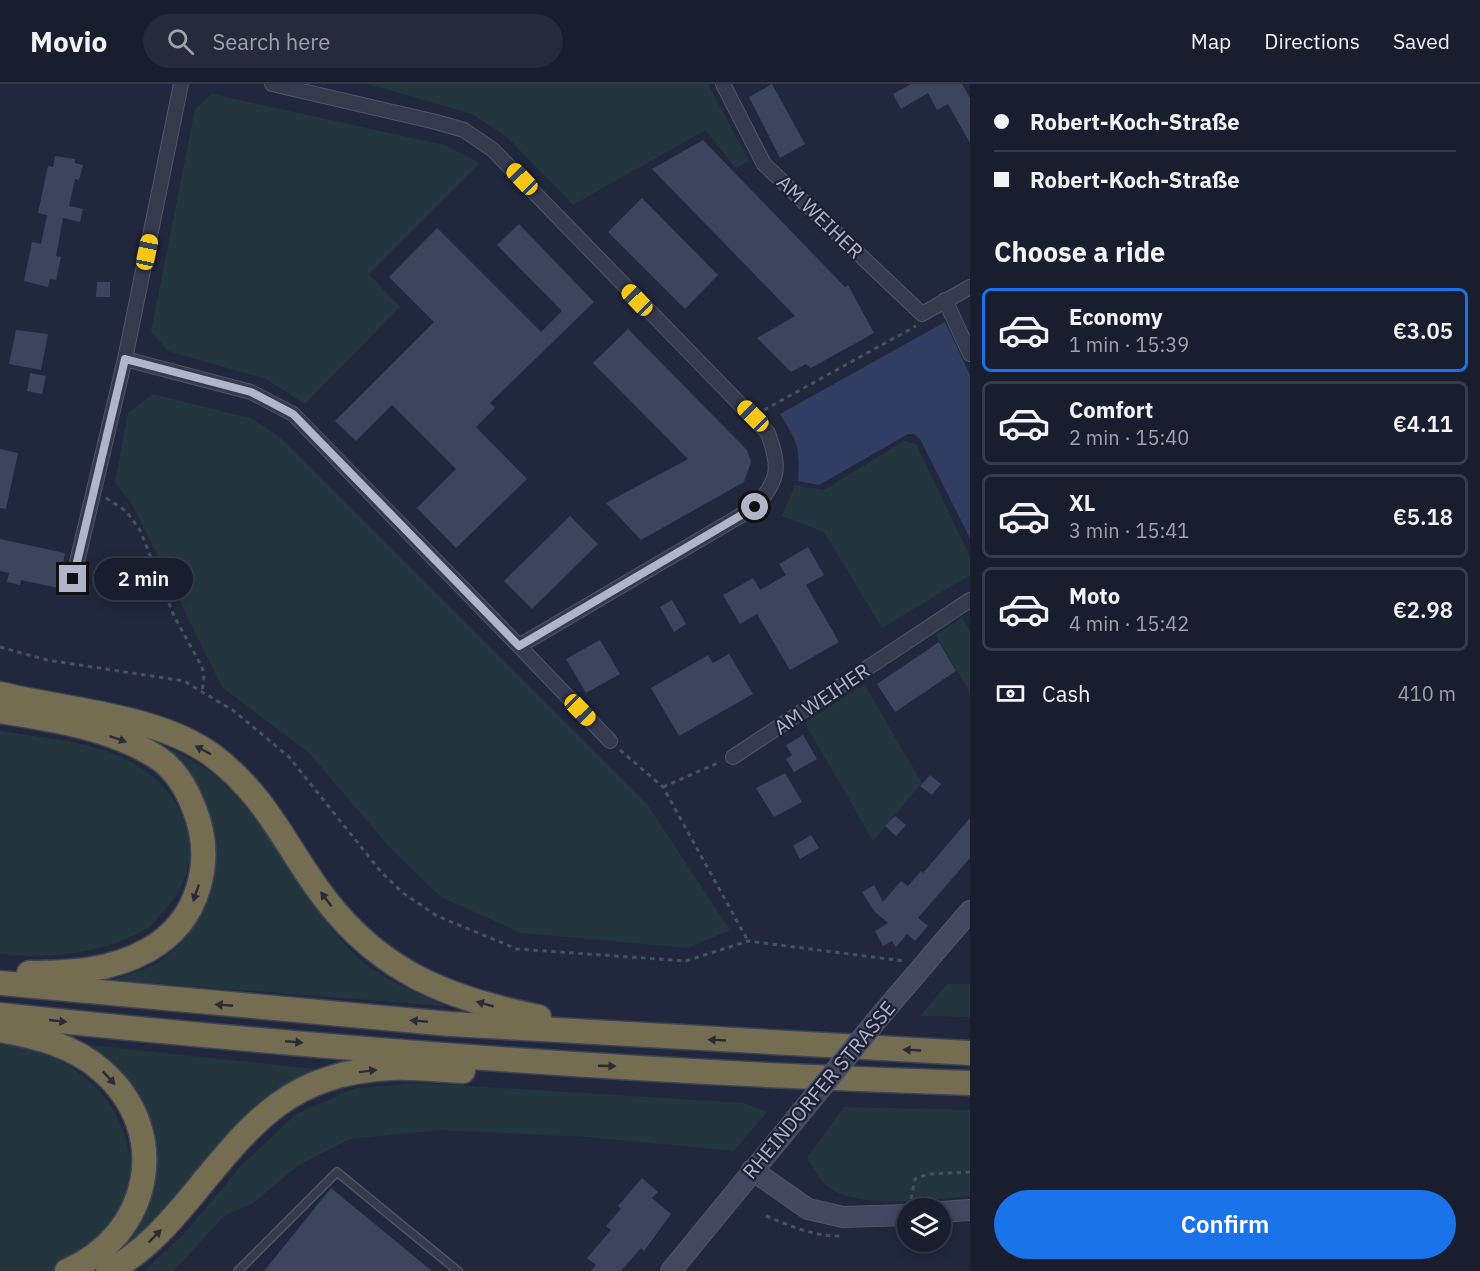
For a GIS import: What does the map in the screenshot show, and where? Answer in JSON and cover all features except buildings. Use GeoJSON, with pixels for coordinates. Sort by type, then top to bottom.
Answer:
{"type":"FeatureCollection","features":[{"type":"Feature","properties":{"kind":"highway"},"geometry":{"type":"LineString","coordinates":[[0,694],[138,723],[177,737],[211,754],[245,783],[270,813],[326,900],[357,936],[400,969],[444,993],[510,1011],[624,1035]]}},
{"type":"Feature","properties":{"kind":"highway"},"geometry":{"type":"LineString","coordinates":[[0,711],[92,730],[135,745],[162,761],[187,788],[203,829],[204,866],[195,900],[174,930],[148,950],[111,966],[76,973],[0,970]]}},
{"type":"Feature","properties":{"kind":"highway"},"geometry":{"type":"LineString","coordinates":[[0,983],[439,1023],[970,1053]]}},
{"type":"Feature","properties":{"kind":"highway"},"geometry":{"type":"LineString","coordinates":[[0,1015],[127,1029],[549,1063],[970,1083]]}},
{"type":"Feature","properties":{"kind":"highway"},"geometry":{"type":"LineString","coordinates":[[0,1030],[30,1035],[68,1049],[100,1069],[124,1093],[138,1121],[146,1150],[143,1182],[131,1214],[113,1242],[89,1261],[67,1271]]}},
{"type":"Feature","properties":{"kind":"highway"},"geometry":{"type":"LineString","coordinates":[[108,1271],[147,1243],[176,1214],[246,1130],[272,1107],[313,1083],[351,1073],[392,1068],[501,1072],[549,1063]]}},
{"type":"Feature","properties":{"kind":"main road","name":"RHEINDORFER STRASSE"},"geometry":{"type":"LineString","coordinates":[[670,1271],[970,911]]}},
{"type":"Feature","properties":{"kind":"main road"},"geometry":{"type":"LineString","coordinates":[[752,1170],[808,1209],[843,1217],[897,1215]]}},
{"type":"Feature","properties":{"kind":"main road"},"geometry":{"type":"LineString","coordinates":[[951,1211],[970,1210]]}},
{"type":"Feature","properties":{"kind":"street"},"geometry":{"type":"LineString","coordinates":[[73,579],[125,359],[181,84]]}},
{"type":"Feature","properties":{"kind":"street"},"geometry":{"type":"LineString","coordinates":[[272,84],[436,122],[464,130],[484,143],[768,433],[775,454],[777,472],[769,492],[755,507],[519,646]]}},
{"type":"Feature","properties":{"kind":"street","name":"AM WEIHER"},"geometry":{"type":"LineString","coordinates":[[723,84],[764,164],[922,314]]}},
{"type":"Feature","properties":{"kind":"street"},"geometry":{"type":"LineString","coordinates":[[922,314],[970,287]]}},
{"type":"Feature","properties":{"kind":"street"},"geometry":{"type":"LineString","coordinates":[[945,300],[970,354]]}},
{"type":"Feature","properties":{"kind":"street"},"geometry":{"type":"LineString","coordinates":[[125,359],[251,392],[293,414],[610,741]]}},
{"type":"Feature","properties":{"kind":"street","name":"AM WEIHER"},"geometry":{"type":"LineString","coordinates":[[733,757],[970,600]]}},
{"type":"Feature","properties":{"kind":"lane"},"geometry":{"type":"LineString","coordinates":[[237,1271],[337,1172],[458,1271]]}},
{"type":"Feature","properties":{"kind":"path"},"geometry":{"type":"LineString","coordinates":[[753,416],[911,330],[920,323],[922,314]]}},
{"type":"Feature","properties":{"kind":"path"},"geometry":{"type":"LineString","coordinates":[[94,492],[119,505],[140,530],[174,616],[202,667],[204,678],[202,692]]}},
{"type":"Feature","properties":{"kind":"path"},"geometry":{"type":"LineString","coordinates":[[0,647],[47,660],[184,681],[234,711],[289,757],[382,873],[403,892],[437,916],[517,949],[686,961],[748,941],[924,964]]}},
{"type":"Feature","properties":{"kind":"path"},"geometry":{"type":"LineString","coordinates":[[610,741],[663,787],[748,941]]}},
{"type":"Feature","properties":{"kind":"path"},"geometry":{"type":"LineString","coordinates":[[663,787],[733,757]]}},
{"type":"Feature","properties":{"kind":"path"},"geometry":{"type":"LineString","coordinates":[[911,1198],[915,1179],[928,1174],[970,1172]]}},
{"type":"Feature","properties":{"kind":"shaded area"},"geometry":{"type":"Polygon","coordinates":[[[369,84],[708,84],[749,161],[736,168],[705,130],[573,205],[507,137],[472,114],[369,84]]]}},
{"type":"Feature","properties":{"kind":"shaded area"},"geometry":{"type":"Polygon","coordinates":[[[212,94],[444,145],[480,163],[369,274],[400,307],[305,404],[266,379],[168,351],[151,332],[195,109],[212,94]]]}},
{"type":"Feature","properties":{"kind":"shaded area"},"geometry":{"type":"Polygon","coordinates":[[[153,394],[250,418],[280,437],[647,804],[730,930],[688,948],[521,933],[441,897],[392,850],[308,752],[222,687],[132,504],[115,482],[128,413],[153,394]]]}},
{"type":"Feature","properties":{"kind":"shaded area"},"geometry":{"type":"Polygon","coordinates":[[[904,441],[916,444],[970,557],[970,575],[882,628],[824,532],[782,516],[795,485],[824,490],[904,441]]]}},
{"type":"Feature","properties":{"kind":"shaded area"},"geometry":{"type":"Polygon","coordinates":[[[962,618],[970,632],[970,693],[936,635],[962,618]]]}},
{"type":"Feature","properties":{"kind":"shaded area"},"geometry":{"type":"Polygon","coordinates":[[[864,684],[922,783],[873,841],[805,723],[864,684]]]}},
{"type":"Feature","properties":{"kind":"shaded area"},"geometry":{"type":"Polygon","coordinates":[[[0,731],[56,739],[111,753],[144,770],[174,801],[184,819],[189,838],[189,857],[185,876],[176,895],[148,928],[112,944],[75,953],[37,956],[0,954],[0,731]]]}},
{"type":"Feature","properties":{"kind":"shaded area"},"geometry":{"type":"Polygon","coordinates":[[[155,743],[201,766],[235,796],[271,840],[318,911],[355,955],[387,978],[446,1006],[113,980],[155,964],[179,944],[195,926],[206,905],[213,884],[216,861],[209,814],[195,785],[155,743]]]}},
{"type":"Feature","properties":{"kind":"shaded area"},"geometry":{"type":"Polygon","coordinates":[[[947,984],[970,984],[970,1017],[920,1016],[947,984]]]}},
{"type":"Feature","properties":{"kind":"shaded area"},"geometry":{"type":"Polygon","coordinates":[[[0,1044],[45,1055],[84,1076],[100,1091],[113,1109],[123,1130],[131,1166],[131,1187],[128,1200],[114,1223],[74,1271],[0,1271],[0,1044]]]}},
{"type":"Feature","properties":{"kind":"shaded area"},"geometry":{"type":"Polygon","coordinates":[[[80,1044],[314,1069],[254,1106],[147,1230],[125,1247],[151,1194],[152,1139],[80,1044]]]}},
{"type":"Feature","properties":{"kind":"shaded area"},"geometry":{"type":"Polygon","coordinates":[[[424,1083],[744,1103],[767,1112],[734,1151],[588,1137],[440,1130],[350,1139],[297,1166],[254,1203],[225,1215],[174,1271],[144,1271],[183,1235],[241,1166],[296,1114],[356,1088],[424,1083]]]}},
{"type":"Feature","properties":{"kind":"shaded area"},"geometry":{"type":"Polygon","coordinates":[[[844,1107],[970,1110],[970,1196],[897,1198],[897,1201],[880,1201],[846,1196],[825,1184],[807,1158],[844,1107]]]}},
{"type":"Feature","properties":{"kind":"water"},"geometry":{"type":"Polygon","coordinates":[[[945,322],[970,375],[970,538],[920,439],[914,434],[908,434],[819,485],[798,481],[798,452],[791,432],[780,414],[945,322]]]}},
{"type":"Feature","properties":{"kind":"route"},"geometry":{"type":"LineString","coordinates":[[73,579],[125,359],[251,392],[293,414],[519,646],[755,507]]}}]}
